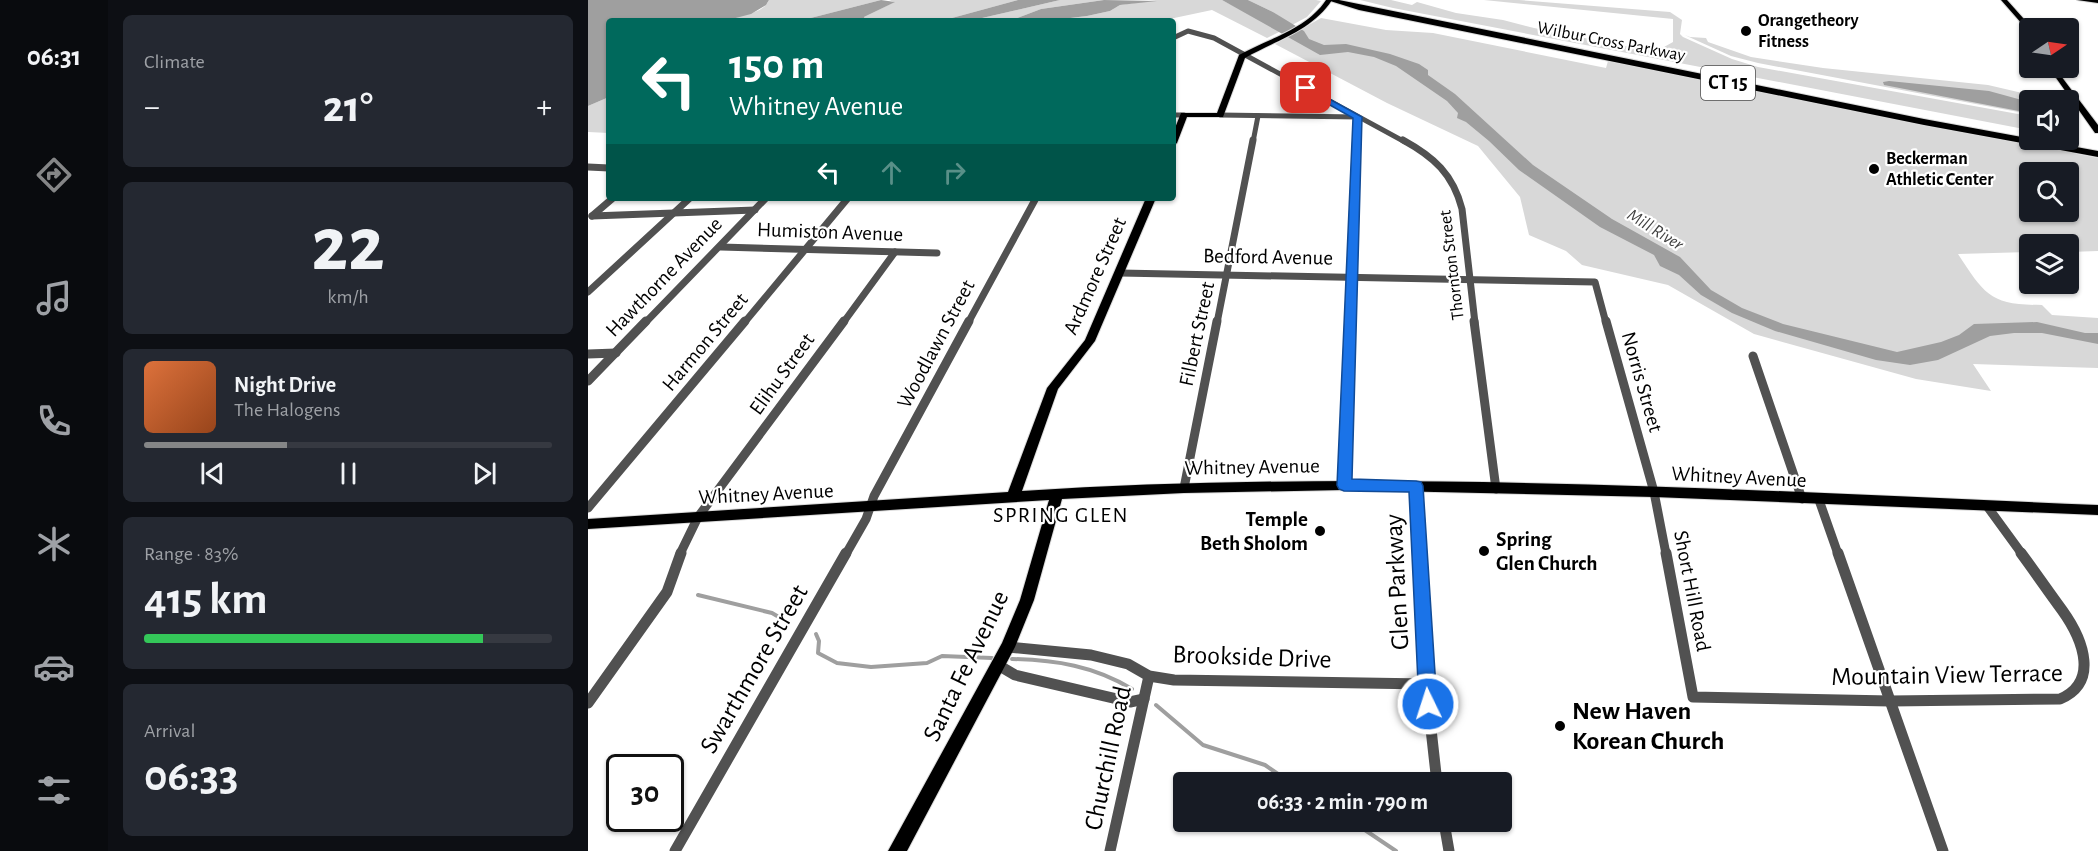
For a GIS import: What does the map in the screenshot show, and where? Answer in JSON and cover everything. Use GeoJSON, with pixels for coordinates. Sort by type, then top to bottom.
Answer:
{"type":"FeatureCollection","features":[{"type":"Feature","properties":{"kind":"highway","name":"Wilbur Cross Parkway"},"geometry":{"type":"LineString","coordinates":[[1330,0],[1924,122],[2098,154]]}},
{"type":"Feature","properties":{"kind":"highway","name":"Wilbur Cross Parkway"},"geometry":{"type":"LineString","coordinates":[[1345,0],[1362,7],[2019,132]]}},
{"type":"Feature","properties":{"kind":"highway"},"geometry":{"type":"LineString","coordinates":[[2079,144],[2098,147]]}},
{"type":"Feature","properties":{"kind":"main road"},"geometry":{"type":"LineString","coordinates":[[1176,135],[1184,115],[1220,115],[1239,61],[1245,55],[1300,26],[1324,10],[1330,0]]}},
{"type":"Feature","properties":{"kind":"main road"},"geometry":{"type":"LineString","coordinates":[[2004,0],[2019,18]]}},
{"type":"Feature","properties":{"kind":"main road"},"geometry":{"type":"LineString","coordinates":[[2080,0],[2098,1]]}},
{"type":"Feature","properties":{"kind":"main road"},"geometry":{"type":"LineString","coordinates":[[2059,78],[2098,131]]}},
{"type":"Feature","properties":{"kind":"main road","name":"Ardmore Street"},"geometry":{"type":"LineString","coordinates":[[1013,497],[1053,388],[1090,341],[1150,201]]}},
{"type":"Feature","properties":{"kind":"main road","name":"Whitney Avenue"},"geometry":{"type":"LineString","coordinates":[[588,524],[870,508],[1057,494],[1184,488],[1344,485],[1654,492],[2098,510]]}},
{"type":"Feature","properties":{"kind":"main road","name":"Santa Fe Avenue"},"geometry":{"type":"LineString","coordinates":[[897,851],[1008,647],[1027,600],[1057,494]]}},
{"type":"Feature","properties":{"kind":"street","name":"Thornton Street"},"geometry":{"type":"LineString","coordinates":[[1176,35],[1187,31],[1202,32],[1431,157],[1452,182],[1462,210],[1496,489]]}},
{"type":"Feature","properties":{"kind":"street"},"geometry":{"type":"LineString","coordinates":[[1176,115],[1184,115]]}},
{"type":"Feature","properties":{"kind":"street"},"geometry":{"type":"LineString","coordinates":[[1220,115],[1358,117],[1344,485]]}},
{"type":"Feature","properties":{"kind":"street","name":"Filbert Street"},"geometry":{"type":"LineString","coordinates":[[1184,488],[1258,116]]}},
{"type":"Feature","properties":{"kind":"street"},"geometry":{"type":"LineString","coordinates":[[588,167],[606,168]]}},
{"type":"Feature","properties":{"kind":"street"},"geometry":{"type":"LineString","coordinates":[[590,218],[610,201]]}},
{"type":"Feature","properties":{"kind":"street"},"geometry":{"type":"LineString","coordinates":[[588,292],[687,201]]}},
{"type":"Feature","properties":{"kind":"street","name":"Hawthorne Avenue"},"geometry":{"type":"LineString","coordinates":[[588,381],[721,247],[763,201]]}},
{"type":"Feature","properties":{"kind":"street","name":"Harmon Street"},"geometry":{"type":"LineString","coordinates":[[588,508],[846,201]]}},
{"type":"Feature","properties":{"kind":"street","name":"Woodlawn Street"},"geometry":{"type":"LineString","coordinates":[[870,508],[874,496],[1034,201]]}},
{"type":"Feature","properties":{"kind":"street"},"geometry":{"type":"LineString","coordinates":[[590,218],[755,210]]}},
{"type":"Feature","properties":{"kind":"street","name":"Humiston Avenue"},"geometry":{"type":"LineString","coordinates":[[721,247],[937,253]]}},
{"type":"Feature","properties":{"kind":"street","name":"Elihu Street"},"geometry":{"type":"LineString","coordinates":[[588,703],[667,592],[683,547],[698,517],[895,252]]}},
{"type":"Feature","properties":{"kind":"street","name":"Bedford Avenue"},"geometry":{"type":"LineString","coordinates":[[1120,273],[1595,282]]}},
{"type":"Feature","properties":{"kind":"street","name":"Norris Street"},"geometry":{"type":"LineString","coordinates":[[1595,282],[1654,492]]}},
{"type":"Feature","properties":{"kind":"street"},"geometry":{"type":"LineString","coordinates":[[588,354],[616,353]]}},
{"type":"Feature","properties":{"kind":"street"},"geometry":{"type":"LineString","coordinates":[[1753,356],[1802,499]]}},
{"type":"Feature","properties":{"kind":"street","name":"Glen Parkway"},"geometry":{"type":"LineString","coordinates":[[1416,486],[1426,684],[1436,772]]}},
{"type":"Feature","properties":{"kind":"street","name":"Short Hill Road"},"geometry":{"type":"LineString","coordinates":[[1654,492],[1693,696]]}},
{"type":"Feature","properties":{"kind":"street"},"geometry":{"type":"LineString","coordinates":[[1819,500],[1944,851]]}},
{"type":"Feature","properties":{"kind":"street","name":"Mountain View Terrace"},"geometry":{"type":"LineString","coordinates":[[1693,696],[1890,701],[2060,699],[2076,696],[2095,678],[2095,663],[2082,637],[1987,506]]}},
{"type":"Feature","properties":{"kind":"street","name":"Swarthmore Street"},"geometry":{"type":"LineString","coordinates":[[675,851],[866,519],[870,508]]}},
{"type":"Feature","properties":{"kind":"street","name":"Brookside Drive"},"geometry":{"type":"LineString","coordinates":[[1008,647],[1091,655],[1128,664],[1149,676],[1174,680],[1426,684]]}},
{"type":"Feature","properties":{"kind":"street"},"geometry":{"type":"LineString","coordinates":[[998,665],[1015,675],[1130,702],[1144,699]]}},
{"type":"Feature","properties":{"kind":"street","name":"Churchill Road"},"geometry":{"type":"LineString","coordinates":[[1110,851],[1149,676]]}},
{"type":"Feature","properties":{"kind":"street"},"geometry":{"type":"LineString","coordinates":[[1446,832],[1449,851]]}},
{"type":"Feature","properties":{"kind":"shaded area"},"geometry":{"type":"Polygon","coordinates":[[[588,0],[769,0],[766,5],[751,14],[736,18],[606,18],[606,98],[588,106],[588,0]]]}},
{"type":"Feature","properties":{"kind":"shaded area"},"geometry":{"type":"Polygon","coordinates":[[[769,0],[881,0],[811,18],[734,18],[755,12],[766,5],[769,0]]]}},
{"type":"Feature","properties":{"kind":"shaded area"},"geometry":{"type":"Polygon","coordinates":[[[881,0],[895,2],[864,18],[811,18],[881,0]]]}},
{"type":"Feature","properties":{"kind":"shaded area"},"geometry":{"type":"Polygon","coordinates":[[[889,0],[1018,0],[952,18],[864,18],[894,2],[889,0]]]}},
{"type":"Feature","properties":{"kind":"shaded area"},"geometry":{"type":"Polygon","coordinates":[[[1018,0],[1060,0],[982,18],[952,18],[1018,0]]]}},
{"type":"Feature","properties":{"kind":"shaded area"},"geometry":{"type":"Polygon","coordinates":[[[1060,0],[1104,0],[1041,9],[1017,18],[982,18],[1060,0]]]}},
{"type":"Feature","properties":{"kind":"shaded area"},"geometry":{"type":"Polygon","coordinates":[[[1104,0],[1157,1],[1120,5],[1110,11],[1087,16],[1017,18],[1041,9],[1104,0]]]}},
{"type":"Feature","properties":{"kind":"shaded area"},"geometry":{"type":"Polygon","coordinates":[[[1156,0],[1222,0],[1281,31],[1267,38],[1212,10],[1174,18],[1070,18],[1110,11],[1120,5],[1156,0]]]}},
{"type":"Feature","properties":{"kind":"shaded area"},"geometry":{"type":"Polygon","coordinates":[[[1222,0],[1248,0],[1304,31],[1309,39],[1324,45],[1346,44],[1390,54],[1419,64],[1428,70],[1428,75],[1455,94],[1533,165],[1612,219],[1680,257],[1711,290],[1742,308],[1783,324],[1897,352],[1941,342],[1959,335],[1974,324],[2037,322],[2085,333],[2098,333],[2098,344],[2042,333],[2014,333],[1990,336],[1938,360],[1910,365],[1876,360],[1775,331],[1732,313],[1701,295],[1679,275],[1660,266],[1654,255],[1600,227],[1519,170],[1489,141],[1466,122],[1457,118],[1458,113],[1447,101],[1396,66],[1374,57],[1348,52],[1320,55],[1222,0]]]}},
{"type":"Feature","properties":{"kind":"shaded area"},"geometry":{"type":"Polygon","coordinates":[[[1248,0],[1321,1],[1307,17],[1292,25],[1273,12],[1248,0]]]}},
{"type":"Feature","properties":{"kind":"shaded area"},"geometry":{"type":"Polygon","coordinates":[[[1360,0],[1391,0],[1412,5],[1417,2],[1456,13],[1503,20],[1640,49],[1664,47],[1673,42],[1673,19],[1484,0],[1519,0],[1670,12],[1682,20],[1680,34],[1683,37],[1732,59],[1758,67],[2019,114],[2019,128],[1360,0]]]}},
{"type":"Feature","properties":{"kind":"shaded area","name":"Beckerman Athletic Center"},"geometry":{"type":"Polygon","coordinates":[[[1321,18],[1386,30],[1433,33],[1606,68],[1608,61],[2019,142],[2019,150],[2058,150],[2098,158],[2098,251],[2079,252],[2079,234],[2019,234],[2019,252],[1958,254],[1983,288],[2000,300],[2042,305],[2052,315],[2098,318],[2098,368],[1973,364],[1991,391],[1916,379],[1754,334],[1668,285],[1582,265],[1566,251],[1529,235],[1520,197],[1478,146],[1387,103],[1275,44],[1321,18]]]}},
{"type":"Feature","properties":{"kind":"shaded area"},"geometry":{"type":"Polygon","coordinates":[[[1685,35],[1706,38],[1708,42],[1751,57],[1823,68],[1988,85],[2019,92],[2019,112],[1758,63],[1731,56],[1685,35]]]}},
{"type":"Feature","properties":{"kind":"shaded area"},"geometry":{"type":"Polygon","coordinates":[[[1883,82],[1989,91],[2019,99],[2019,111],[1884,85],[1883,82]]]}},
{"type":"Feature","properties":{"kind":"shaded area"},"geometry":{"type":"Polygon","coordinates":[[[606,98],[606,133],[588,132],[588,106],[606,98]]]}},
{"type":"Feature","properties":{"kind":"waterway"},"geometry":{"type":"LineString","coordinates":[[698,595],[772,613],[789,623]]}},
{"type":"Feature","properties":{"kind":"waterway"},"geometry":{"type":"LineString","coordinates":[[816,634],[819,641],[818,653],[837,663],[871,667],[927,663],[942,656],[992,658]]}},
{"type":"Feature","properties":{"kind":"waterway"},"geometry":{"type":"LineString","coordinates":[[1012,659],[1074,666],[1103,675],[1132,689]]}},
{"type":"Feature","properties":{"kind":"waterway"},"geometry":{"type":"LineString","coordinates":[[1156,705],[1203,745],[1265,765],[1275,772]]}},
{"type":"Feature","properties":{"kind":"waterway"},"geometry":{"type":"LineString","coordinates":[[1368,832],[1396,851]]}},
{"type":"Feature","properties":{"kind":"place","name":"Orangetheory Fitness"},"geometry":{"type":"Point","coordinates":[1746,31]}},
{"type":"Feature","properties":{"kind":"place","name":"Beckerman Athletic Center"},"geometry":{"type":"Point","coordinates":[1874,169]}},
{"type":"Feature","properties":{"kind":"place","name":"Temple Beth Sholom"},"geometry":{"type":"Point","coordinates":[1320,531]}},
{"type":"Feature","properties":{"kind":"place","name":"Spring Glen Church"},"geometry":{"type":"Point","coordinates":[1484,551]}},
{"type":"Feature","properties":{"kind":"place","name":"New Haven Korean Church"},"geometry":{"type":"Point","coordinates":[1560,726]}},
{"type":"Feature","properties":{"kind":"district","name":"SPRING GLEN"},"geometry":{"type":"Point","coordinates":[1061,515]}},
{"type":"Feature","properties":{"kind":"route"},"geometry":{"type":"LineString","coordinates":[[1306,88],[1358,117],[1344,485],[1416,486],[1428,704]]}},
{"type":"Feature","properties":{"kind":"water label","name":"Mill River"},"geometry":{"type":"Point","coordinates":[1655,230]}}]}
